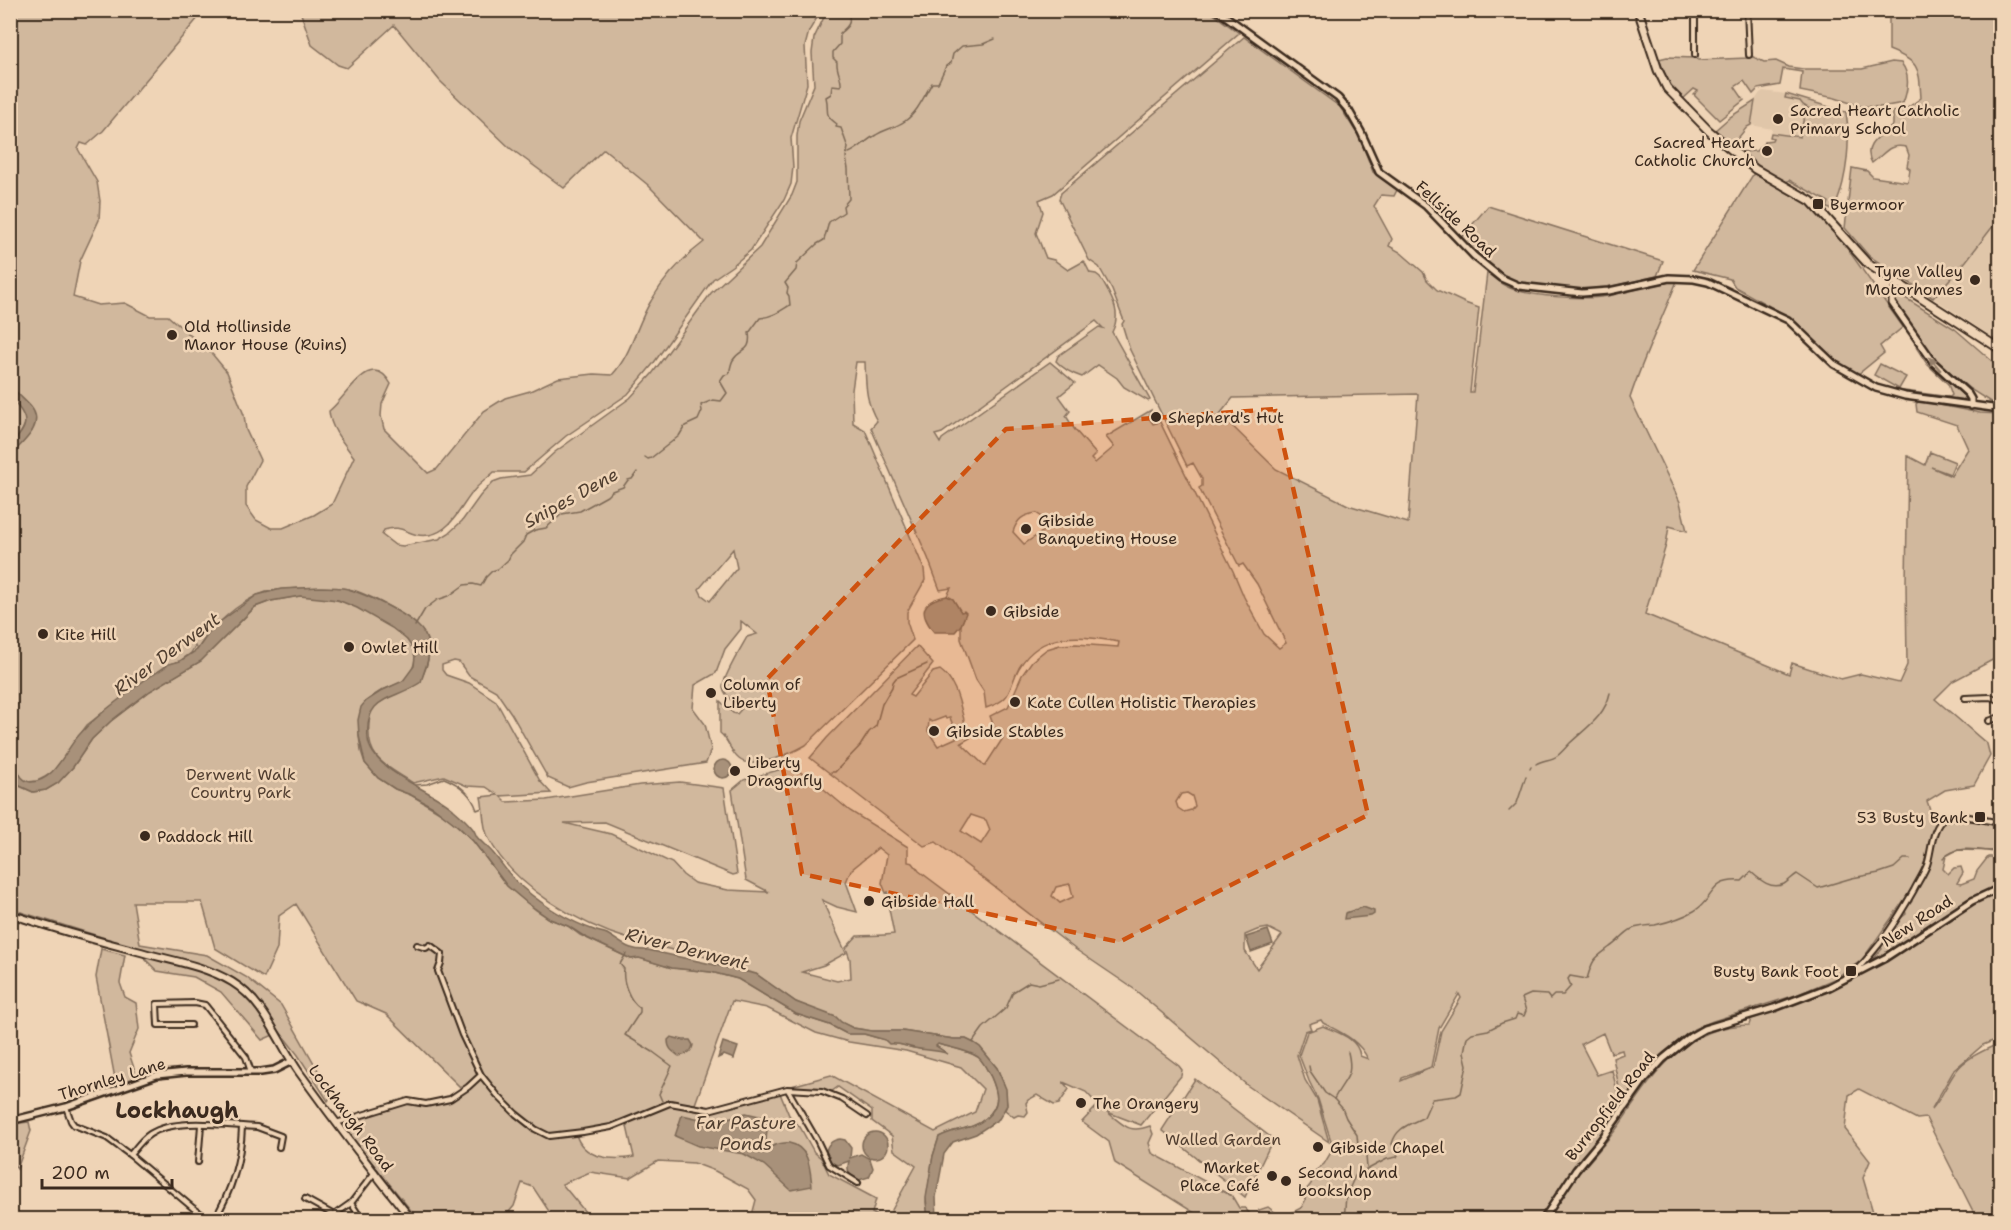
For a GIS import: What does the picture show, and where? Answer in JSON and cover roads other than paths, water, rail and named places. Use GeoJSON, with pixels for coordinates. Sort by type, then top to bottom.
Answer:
{"type":"FeatureCollection","features":[{"type":"Feature","properties":{"kind":"highway"},"geometry":{"type":"LineString","coordinates":[[1638,10],[1667,88],[1709,131],[1742,159],[1811,201],[1868,264],[2001,349]]}},
{"type":"Feature","properties":{"kind":"main road","name":"Lockhaugh Road"},"geometry":{"type":"LineString","coordinates":[[10,914],[78,936],[203,969],[232,982],[255,1002],[292,1061],[336,1123],[412,1220]]}},
{"type":"Feature","properties":{"kind":"street","name":"Fellside Road"},"geometry":{"type":"LineString","coordinates":[[1217,10],[1338,98],[1349,111],[1361,132],[1379,172],[1421,202],[1474,256],[1501,278],[1519,286],[1582,293],[1609,291],[1668,278],[1708,282],[1788,320],[1834,364],[1876,388],[1905,396],[2001,410]]}},
{"type":"Feature","properties":{"kind":"street"},"geometry":{"type":"LineString","coordinates":[[1695,10],[1695,55]]}},
{"type":"Feature","properties":{"kind":"street"},"geometry":{"type":"LineString","coordinates":[[1747,10],[1749,55]]}},
{"type":"Feature","properties":{"kind":"street"},"geometry":{"type":"LineString","coordinates":[[1898,284],[1892,297],[1892,303],[1934,363],[1968,394],[1971,406]]}},
{"type":"Feature","properties":{"kind":"street"},"geometry":{"type":"LineString","coordinates":[[1964,697],[1990,697],[2001,700]]}},
{"type":"Feature","properties":{"kind":"street"},"geometry":{"type":"LineString","coordinates":[[1992,722],[2001,717]]}},
{"type":"Feature","properties":{"kind":"street"},"geometry":{"type":"LineString","coordinates":[[1849,977],[1868,958],[1901,913],[1926,867],[1940,822],[1946,818],[1959,816],[2001,823]]}},
{"type":"Feature","properties":{"kind":"street","name":"New Road"},"geometry":{"type":"LineString","coordinates":[[1849,977],[1911,942],[1972,901],[2001,888]]}},
{"type":"Feature","properties":{"kind":"street"},"geometry":{"type":"LineString","coordinates":[[417,945],[426,948],[430,945],[442,954],[438,971],[479,1076],[516,1114],[535,1129],[549,1136],[611,1126],[670,1103],[709,1110],[787,1089],[822,1091],[842,1099],[867,1116]]}},
{"type":"Feature","properties":{"kind":"street","name":"Burnopfield Road"},"geometry":{"type":"LineString","coordinates":[[1543,1220],[1576,1170],[1601,1140],[1644,1080],[1676,1047],[1704,1029],[1800,999],[1849,977]]}},
{"type":"Feature","properties":{"kind":"street"},"geometry":{"type":"LineString","coordinates":[[191,1025],[158,1025],[157,1004],[205,1005],[246,1057],[251,1073]]}},
{"type":"Feature","properties":{"kind":"street","name":"Thornley Lane"},"geometry":{"type":"LineString","coordinates":[[10,1121],[66,1107],[157,1075],[186,1072],[251,1073],[274,1070],[292,1061]]}},
{"type":"Feature","properties":{"kind":"street"},"geometry":{"type":"LineString","coordinates":[[336,1123],[408,1101],[426,1104],[450,1099],[479,1076]]}},
{"type":"Feature","properties":{"kind":"street"},"geometry":{"type":"LineString","coordinates":[[787,1089],[817,1140],[828,1165],[858,1183]]}},
{"type":"Feature","properties":{"kind":"street"},"geometry":{"type":"LineString","coordinates":[[66,1107],[74,1125],[107,1138],[193,1208],[212,1220],[225,1202],[239,1160],[242,1127]]}},
{"type":"Feature","properties":{"kind":"street"},"geometry":{"type":"LineString","coordinates":[[130,1155],[148,1135],[163,1127],[179,1124],[267,1130],[281,1136],[279,1147]]}},
{"type":"Feature","properties":{"kind":"street"},"geometry":{"type":"LineString","coordinates":[[198,1162],[201,1125]]}},
{"type":"Feature","properties":{"kind":"street"},"geometry":{"type":"LineString","coordinates":[[305,1199],[334,1217],[351,1203],[375,1172]]}},
{"type":"Feature","properties":{"kind":"street"},"geometry":{"type":"LineString","coordinates":[[351,1203],[362,1220]]}},
{"type":"Feature","properties":{"kind":"water"},"geometry":{"type":"Polygon","coordinates":[[[11,386],[31,407],[36,420],[31,433],[11,455],[11,445],[21,433],[25,422],[22,412],[11,399],[11,386]]]}},
{"type":"Feature","properties":{"kind":"water"},"geometry":{"type":"Polygon","coordinates":[[[345,588],[355,591],[404,615],[422,630],[429,650],[421,682],[376,706],[368,724],[368,739],[372,750],[391,770],[462,817],[515,880],[539,900],[566,917],[607,934],[630,948],[756,974],[796,1002],[836,1017],[853,1028],[966,1039],[980,1047],[997,1068],[1006,1089],[1007,1105],[999,1119],[976,1134],[953,1142],[944,1154],[936,1197],[937,1219],[928,1219],[926,1198],[933,1156],[939,1137],[981,1122],[991,1113],[996,1104],[993,1083],[980,1059],[969,1053],[938,1044],[936,1046],[948,1054],[889,1044],[885,1040],[864,1034],[847,1034],[830,1025],[796,1014],[738,979],[711,972],[672,968],[639,958],[631,959],[550,919],[527,903],[507,886],[473,841],[459,827],[433,807],[395,789],[378,778],[365,763],[359,736],[358,720],[361,707],[383,690],[403,681],[414,666],[415,656],[407,640],[392,628],[357,608],[338,600],[300,596],[271,601],[255,607],[201,661],[150,691],[111,721],[92,739],[73,767],[58,783],[46,790],[33,792],[11,782],[11,760],[24,780],[31,782],[47,776],[59,764],[79,735],[101,713],[169,664],[180,661],[197,650],[221,621],[257,595],[281,589],[345,588]]]}},
{"type":"Feature","properties":{"kind":"water"},"geometry":{"type":"Polygon","coordinates":[[[947,596],[953,599],[961,612],[966,613],[955,632],[934,632],[926,619],[925,608],[932,601],[947,596]]]}},
{"type":"Feature","properties":{"kind":"water"},"geometry":{"type":"Polygon","coordinates":[[[723,760],[729,763],[732,769],[729,775],[723,778],[717,775],[714,769],[717,763],[723,760]]]}},
{"type":"Feature","properties":{"kind":"water"},"geometry":{"type":"Polygon","coordinates":[[[1363,907],[1374,911],[1374,914],[1344,919],[1345,913],[1363,907]]]}},
{"type":"Feature","properties":{"kind":"water"},"geometry":{"type":"Polygon","coordinates":[[[1268,930],[1273,944],[1251,952],[1246,937],[1268,930]]]}},
{"type":"Feature","properties":{"kind":"water"},"geometry":{"type":"Polygon","coordinates":[[[671,1037],[690,1040],[693,1045],[691,1050],[679,1056],[669,1046],[668,1040],[671,1037]]]}},
{"type":"Feature","properties":{"kind":"water"},"geometry":{"type":"Polygon","coordinates":[[[723,1042],[738,1047],[734,1059],[724,1055],[718,1058],[723,1042]]]}},
{"type":"Feature","properties":{"kind":"water","name":"Far Pasture Ponds"},"geometry":{"type":"Polygon","coordinates":[[[746,1113],[768,1118],[766,1141],[770,1147],[787,1143],[801,1149],[808,1160],[812,1186],[791,1190],[764,1165],[744,1154],[698,1146],[675,1136],[682,1115],[713,1122],[746,1113]]]}},
{"type":"Feature","properties":{"kind":"water"},"geometry":{"type":"Polygon","coordinates":[[[875,1132],[884,1136],[888,1145],[884,1154],[875,1158],[866,1154],[862,1145],[866,1136],[875,1132]]]}},
{"type":"Feature","properties":{"kind":"water"},"geometry":{"type":"Polygon","coordinates":[[[834,1140],[845,1140],[851,1148],[850,1158],[861,1154],[870,1159],[873,1168],[869,1177],[856,1179],[849,1173],[849,1161],[838,1165],[829,1159],[827,1147],[834,1140]]]}},
{"type":"Feature","properties":{"kind":"waterway","name":"Snipes Dene"},"geometry":{"type":"LineString","coordinates":[[645,457],[651,458],[679,436],[685,426],[698,420],[702,411],[701,405],[713,400],[721,401],[727,393],[720,381],[724,375],[729,374],[736,356],[749,344],[749,333],[760,318],[772,315],[790,305],[788,288],[785,283],[796,270],[797,263],[824,240],[829,222],[844,212],[843,206],[849,199],[846,157],[848,148],[841,128],[836,127],[837,124],[828,115],[826,97],[831,94],[832,85],[841,86],[833,52],[840,44],[840,33],[849,23],[848,10]]}},
{"type":"Feature","properties":{"kind":"waterway","name":"Snipes Dene"},"geometry":{"type":"LineString","coordinates":[[849,153],[872,137],[910,117],[932,83],[938,83],[946,66],[951,63],[953,54],[962,46],[983,44],[995,39]]}},
{"type":"Feature","properties":{"kind":"waterway","name":"Snipes Dene"},"geometry":{"type":"LineString","coordinates":[[415,626],[425,609],[437,600],[449,596],[464,585],[481,586],[492,571],[508,560],[526,535],[546,528],[562,514],[580,511],[612,491],[623,487],[637,472]]}},
{"type":"Feature","properties":{"kind":"waterway"},"geometry":{"type":"LineString","coordinates":[[831,772],[835,772],[876,726],[882,704],[896,678],[927,664]]}},
{"type":"Feature","properties":{"kind":"waterway"},"geometry":{"type":"LineString","coordinates":[[1536,764],[1557,756],[1589,726],[1600,715],[1610,693]]}},
{"type":"Feature","properties":{"kind":"waterway"},"geometry":{"type":"LineString","coordinates":[[1509,811],[1517,803],[1526,776]]}},
{"type":"Feature","properties":{"kind":"waterway"},"geometry":{"type":"LineString","coordinates":[[415,785],[427,784],[444,778],[455,783],[464,791],[477,810],[482,808]]}},
{"type":"Feature","properties":{"kind":"waterway"},"geometry":{"type":"LineString","coordinates":[[1943,859],[1948,854],[1962,850],[2000,853]]}},
{"type":"Feature","properties":{"kind":"waterway"},"geometry":{"type":"LineString","coordinates":[[1344,1220],[1346,1196],[1355,1176],[1387,1159],[1397,1157],[1392,1144],[1394,1138],[1405,1127],[1424,1117],[1432,1099],[1456,1096],[1461,1093],[1467,1065],[1464,1052],[1467,1037],[1472,1033],[1488,1030],[1515,1019],[1517,1014],[1524,1016],[1526,1011],[1522,998],[1531,994],[1547,995],[1550,999],[1554,995],[1563,995],[1571,986],[1568,979],[1570,976],[1587,979],[1591,967],[1600,954],[1632,929],[1680,918],[1701,906],[1717,886],[1731,881],[1742,881],[1751,872],[1766,883],[1775,886],[1784,884],[1797,874],[1818,888],[1879,873],[1894,868],[1904,859],[1910,859]]}},
{"type":"Feature","properties":{"kind":"waterway","name":"River Derwent"},"geometry":{"type":"LineString","coordinates":[[626,954],[620,964],[624,969],[627,990],[640,1008],[640,1012],[625,1035],[672,1066],[659,1094],[662,1101]]}},
{"type":"Feature","properties":{"kind":"waterway"},"geometry":{"type":"LineString","coordinates":[[973,1042],[983,1028],[1006,1008],[1013,992],[1029,982],[1039,984],[1059,979]]}},
{"type":"Feature","properties":{"kind":"waterway"},"geometry":{"type":"LineString","coordinates":[[1334,1099],[1349,1072],[1348,1052]]}},
{"type":"Feature","properties":{"kind":"waterway"},"geometry":{"type":"LineString","coordinates":[[1309,1066],[1325,1093],[1342,1108],[1357,1135],[1358,1145],[1366,1156],[1367,1168]]}},
{"type":"Feature","properties":{"kind":"place","name":"Sacred Heart Catholic Primary School"},"geometry":{"type":"Point","coordinates":[1778,119]}},
{"type":"Feature","properties":{"kind":"place","name":"Sacred Heart Catholic Church"},"geometry":{"type":"Point","coordinates":[1767,151]}},
{"type":"Feature","properties":{"kind":"place","name":"Byermoor"},"geometry":{"type":"Point","coordinates":[1818,204]}},
{"type":"Feature","properties":{"kind":"place","name":"Tyne Valley Motorhomes"},"geometry":{"type":"Point","coordinates":[1975,280]}},
{"type":"Feature","properties":{"kind":"place","name":"Old Hollinside Manor House (Ruins)"},"geometry":{"type":"Point","coordinates":[172,335]}},
{"type":"Feature","properties":{"kind":"place","name":"Shepherd's Hut"},"geometry":{"type":"Point","coordinates":[1156,417]}},
{"type":"Feature","properties":{"kind":"place","name":"Gibside Banqueting House"},"geometry":{"type":"Point","coordinates":[1026,529]}},
{"type":"Feature","properties":{"kind":"place","name":"Gibside"},"geometry":{"type":"Point","coordinates":[991,611]}},
{"type":"Feature","properties":{"kind":"place","name":"Kite Hill"},"geometry":{"type":"Point","coordinates":[43,634]}},
{"type":"Feature","properties":{"kind":"place","name":"Owlet Hill"},"geometry":{"type":"Point","coordinates":[349,647]}},
{"type":"Feature","properties":{"kind":"place","name":"Column of Liberty"},"geometry":{"type":"Point","coordinates":[711,693]}},
{"type":"Feature","properties":{"kind":"place","name":"Kate Cullen Holistic Therapies"},"geometry":{"type":"Point","coordinates":[1015,702]}},
{"type":"Feature","properties":{"kind":"place","name":"Gibside Stables"},"geometry":{"type":"Point","coordinates":[934,731]}},
{"type":"Feature","properties":{"kind":"place","name":"Liberty Dragonfly"},"geometry":{"type":"Point","coordinates":[735,771]}},
{"type":"Feature","properties":{"kind":"place","name":"53 Busty Bank"},"geometry":{"type":"Point","coordinates":[1980,817]}},
{"type":"Feature","properties":{"kind":"place","name":"Paddock Hill"},"geometry":{"type":"Point","coordinates":[145,836]}},
{"type":"Feature","properties":{"kind":"place","name":"Gibside Hall"},"geometry":{"type":"Point","coordinates":[869,901]}},
{"type":"Feature","properties":{"kind":"place","name":"Busty Bank Foot"},"geometry":{"type":"Point","coordinates":[1851,971]}},
{"type":"Feature","properties":{"kind":"place","name":"The Orangery"},"geometry":{"type":"Point","coordinates":[1081,1103]}},
{"type":"Feature","properties":{"kind":"place","name":"Gibside Chapel"},"geometry":{"type":"Point","coordinates":[1318,1147]}},
{"type":"Feature","properties":{"kind":"place","name":"Market Place Café"},"geometry":{"type":"Point","coordinates":[1272,1176]}},
{"type":"Feature","properties":{"kind":"place","name":"Second hand bookshop"},"geometry":{"type":"Point","coordinates":[1286,1181]}},
{"type":"Feature","properties":{"kind":"district","name":"Lockhaugh"},"geometry":{"type":"Point","coordinates":[177,1110]}},
{"type":"Feature","properties":{"kind":"park label","name":"Derwent Walk Country Park"},"geometry":{"type":"Point","coordinates":[241,783]}},
{"type":"Feature","properties":{"kind":"park label","name":"Walled Garden"},"geometry":{"type":"Point","coordinates":[1223,1139]}}]}
